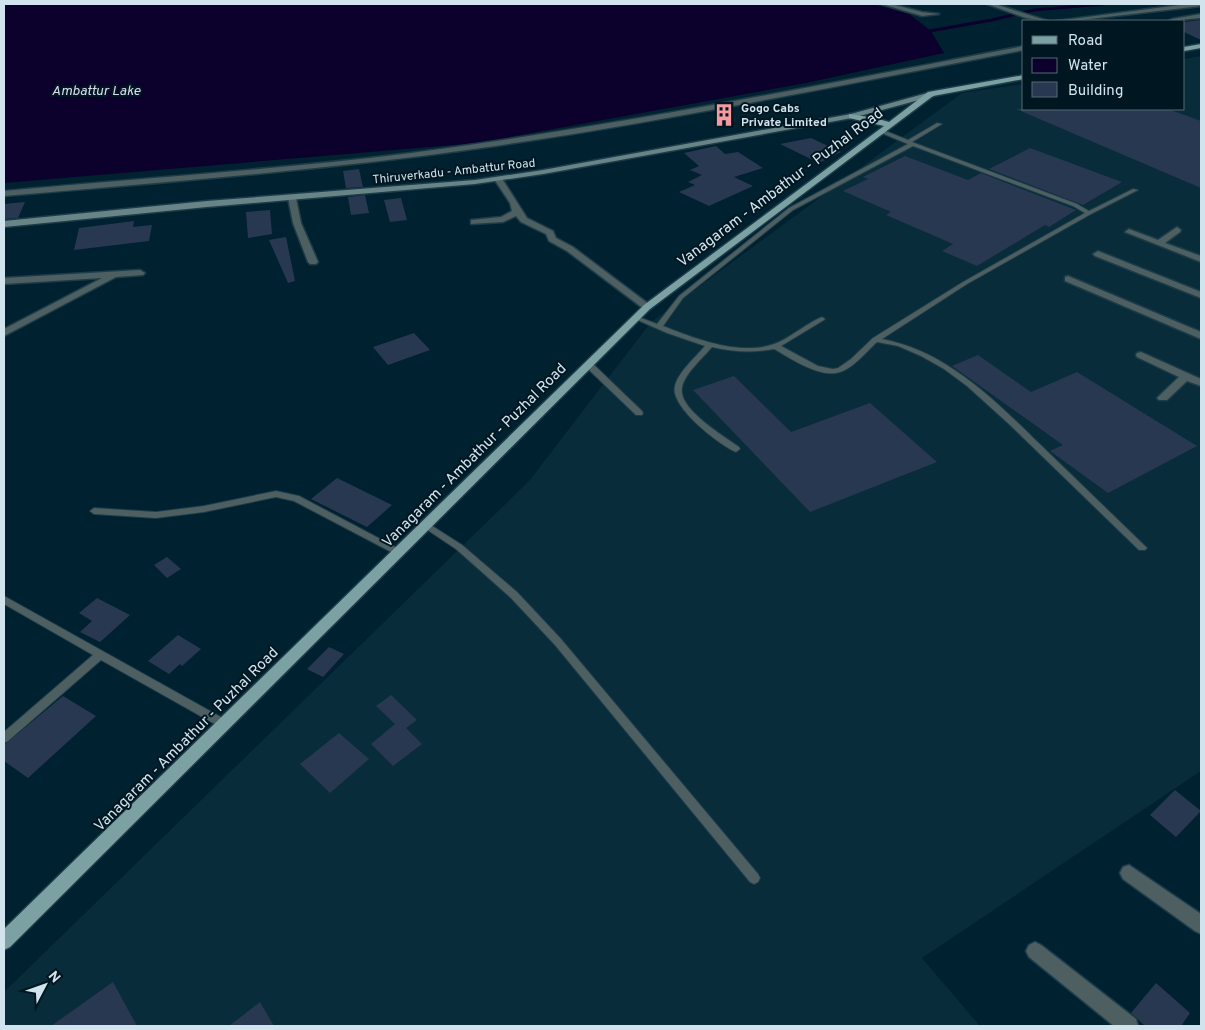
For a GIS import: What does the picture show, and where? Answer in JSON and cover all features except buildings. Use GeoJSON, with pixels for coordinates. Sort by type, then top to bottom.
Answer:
{"type":"FeatureCollection","features":[{"type":"Feature","properties":{"kind":"main road"},"geometry":{"type":"LineString","coordinates":[[1185,49],[1201,46]]}},
{"type":"Feature","properties":{"kind":"main road","name":"Vanagaram - Ambathur - Puzhal Road"},"geometry":{"type":"LineString","coordinates":[[4,941],[648,307],[931,94],[1022,78]]}},
{"type":"Feature","properties":{"kind":"main road","name":"Thiruverkadu - Ambattur Road"},"geometry":{"type":"LineString","coordinates":[[4,224],[498,179],[852,116],[931,94]]}},
{"type":"Feature","properties":{"kind":"main road"},"geometry":{"type":"LineString","coordinates":[[852,116],[875,120],[885,128]]}},
{"type":"Feature","properties":{"kind":"street"},"geometry":{"type":"LineString","coordinates":[[887,4],[896,4]]}},
{"type":"Feature","properties":{"kind":"street"},"geometry":{"type":"LineString","coordinates":[[887,4],[922,14],[936,14]]}},
{"type":"Feature","properties":{"kind":"street"},"geometry":{"type":"LineString","coordinates":[[990,4],[1028,18],[1039,20]]}},
{"type":"Feature","properties":{"kind":"street"},"geometry":{"type":"LineString","coordinates":[[1068,20],[1201,4]]}},
{"type":"Feature","properties":{"kind":"street"},"geometry":{"type":"LineString","coordinates":[[1131,5],[1147,11]]}},
{"type":"Feature","properties":{"kind":"street"},"geometry":{"type":"LineString","coordinates":[[1178,20],[1201,16]]}},
{"type":"Feature","properties":{"kind":"street"},"geometry":{"type":"LineString","coordinates":[[4,194],[249,173],[412,155],[693,112],[1022,48]]}},
{"type":"Feature","properties":{"kind":"street"},"geometry":{"type":"LineString","coordinates":[[498,179],[514,203],[516,212],[524,220],[550,234],[552,239],[570,249],[648,307]]}},
{"type":"Feature","properties":{"kind":"street"},"geometry":{"type":"LineString","coordinates":[[292,198],[293,214],[313,262]]}},
{"type":"Feature","properties":{"kind":"street"},"geometry":{"type":"LineString","coordinates":[[474,222],[503,219],[516,212]]}},
{"type":"Feature","properties":{"kind":"street"},"geometry":{"type":"LineString","coordinates":[[1159,243],[1177,230]]}},
{"type":"Feature","properties":{"kind":"street"},"geometry":{"type":"LineString","coordinates":[[1129,232],[1201,259]]}},
{"type":"Feature","properties":{"kind":"street"},"geometry":{"type":"LineString","coordinates":[[1098,254],[1201,295]]}},
{"type":"Feature","properties":{"kind":"street"},"geometry":{"type":"LineString","coordinates":[[4,282],[140,273]]}},
{"type":"Feature","properties":{"kind":"street"},"geometry":{"type":"LineString","coordinates":[[4,333],[116,275]]}},
{"type":"Feature","properties":{"kind":"street"},"geometry":{"type":"LineString","coordinates":[[1068,279],[1201,336]]}},
{"type":"Feature","properties":{"kind":"street"},"geometry":{"type":"LineString","coordinates":[[1140,355],[1201,383]]}},
{"type":"Feature","properties":{"kind":"street"},"geometry":{"type":"LineString","coordinates":[[1163,398],[1186,376]]}},
{"type":"Feature","properties":{"kind":"street"},"geometry":{"type":"LineString","coordinates":[[1129,873],[1201,925]]}},
{"type":"Feature","properties":{"kind":"street"},"geometry":{"type":"LineString","coordinates":[[1035,951],[1129,1026]]}},
{"type":"Feature","properties":{"kind":"lane"},"geometry":{"type":"LineString","coordinates":[[659,326],[681,297],[791,209],[910,143],[939,124]]}},
{"type":"Feature","properties":{"kind":"lane"},"geometry":{"type":"LineString","coordinates":[[885,128],[910,143],[1075,205],[1088,213]]}},
{"type":"Feature","properties":{"kind":"lane"},"geometry":{"type":"LineString","coordinates":[[775,346],[816,368],[832,371],[841,369],[876,340],[965,283],[1088,213],[1135,190]]}},
{"type":"Feature","properties":{"kind":"lane"},"geometry":{"type":"LineString","coordinates":[[636,318],[736,352],[775,346],[822,319]]}},
{"type":"Feature","properties":{"kind":"lane"},"geometry":{"type":"LineString","coordinates":[[876,340],[890,341],[908,347],[976,387],[1142,548]]}},
{"type":"Feature","properties":{"kind":"lane"},"geometry":{"type":"LineString","coordinates":[[710,344],[677,388],[678,399],[686,410],[736,449]]}},
{"type":"Feature","properties":{"kind":"lane"},"geometry":{"type":"LineString","coordinates":[[589,365],[639,413]]}},
{"type":"Feature","properties":{"kind":"lane"},"geometry":{"type":"LineString","coordinates":[[94,511],[156,515],[204,509],[276,494],[296,498],[398,552]]}},
{"type":"Feature","properties":{"kind":"lane"},"geometry":{"type":"LineString","coordinates":[[426,526],[460,547],[507,589],[558,642],[754,878]]}},
{"type":"Feature","properties":{"kind":"lane"},"geometry":{"type":"LineString","coordinates":[[4,600],[224,724]]}},
{"type":"Feature","properties":{"kind":"lane"},"geometry":{"type":"LineString","coordinates":[[4,738],[101,654]]}},
{"type":"Feature","properties":{"kind":"shaded area"},"geometry":{"type":"Polygon","coordinates":[[[1201,56],[1201,771],[922,958],[980,1026],[4,1026],[4,992],[529,481],[651,322],[962,93],[1022,84],[1022,110],[1185,110],[1185,59],[1201,56]]]}},
{"type":"Feature","properties":{"kind":"water","name":"Ambattur Lake"},"geometry":{"type":"Polygon","coordinates":[[[4,4],[873,4],[909,14],[931,31],[944,53],[806,83],[477,143],[4,183],[4,4]]]}},
{"type":"Feature","properties":{"kind":"waterway"},"geometry":{"type":"LineString","coordinates":[[924,32],[992,20],[1034,10],[1104,4]]}},
{"type":"Feature","properties":{"kind":"place","name":"Gogo Cabs Private Limited"},"geometry":{"type":"Point","coordinates":[724,115]}}]}
